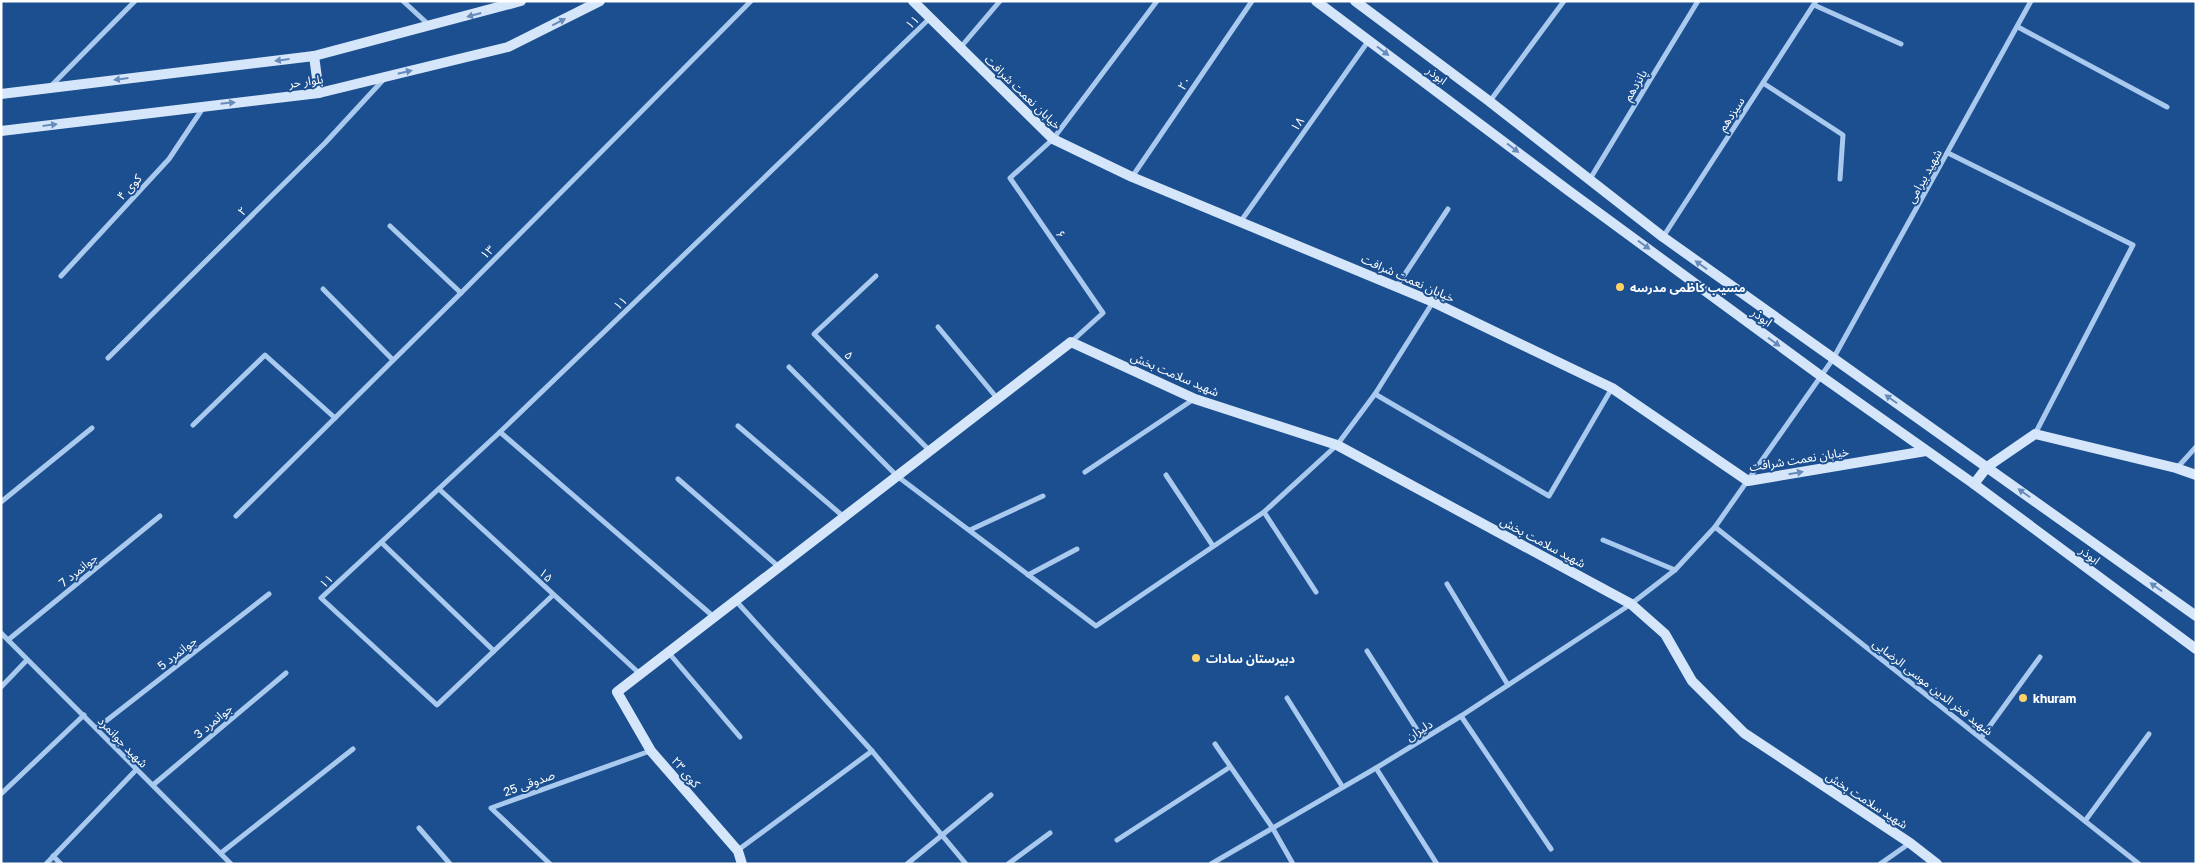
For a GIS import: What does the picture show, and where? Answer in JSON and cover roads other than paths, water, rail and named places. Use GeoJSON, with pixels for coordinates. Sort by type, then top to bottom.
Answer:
{"type":"FeatureCollection","features":[{"type":"Feature","properties":{"kind":"main road","name":"بلوار حر"},"geometry":{"type":"LineString","coordinates":[[1,94],[314,56],[431,26],[503,4],[521,1]]}},
{"type":"Feature","properties":{"kind":"main road","name":"بلوار حر"},"geometry":{"type":"LineString","coordinates":[[1,131],[319,93],[508,47],[600,1]]}},
{"type":"Feature","properties":{"kind":"main road","name":"خیابان نعمت شرافت"},"geometry":{"type":"LineString","coordinates":[[913,1],[1053,139],[1132,177],[1433,302],[1612,388],[1748,481],[1926,451]]}},
{"type":"Feature","properties":{"kind":"main road","name":"ابوذر"},"geometry":{"type":"LineString","coordinates":[[1316,1],[1821,376],[1974,484],[2196,649]]}},
{"type":"Feature","properties":{"kind":"main road","name":"ابوذر"},"geometry":{"type":"LineString","coordinates":[[1355,1],[1489,101],[1663,237],[2196,616]]}},
{"type":"Feature","properties":{"kind":"main road"},"geometry":{"type":"LineString","coordinates":[[314,56],[319,93]]}},
{"type":"Feature","properties":{"kind":"main road"},"geometry":{"type":"LineString","coordinates":[[640,674],[1070,342]]}},
{"type":"Feature","properties":{"kind":"main road","name":"شهید سلامت بخش"},"geometry":{"type":"LineString","coordinates":[[1070,342],[1195,399],[1337,445],[1631,604],[1665,634],[1692,681],[1744,733],[1910,843],[1937,864]]}},
{"type":"Feature","properties":{"kind":"main road"},"geometry":{"type":"LineString","coordinates":[[1974,484],[1987,467],[2035,434],[2176,468],[2196,475]]}},
{"type":"Feature","properties":{"kind":"main road","name":"کوی ۲۳"},"geometry":{"type":"LineString","coordinates":[[640,674],[617,692],[651,751],[738,851],[742,864]]}},
{"type":"Feature","properties":{"kind":"street"},"geometry":{"type":"LineString","coordinates":[[48,88],[135,1]]}},
{"type":"Feature","properties":{"kind":"street"},"geometry":{"type":"LineString","coordinates":[[402,1],[431,26]]}},
{"type":"Feature","properties":{"kind":"street","name":"۱۳"},"geometry":{"type":"LineString","coordinates":[[236,516],[751,1]]}},
{"type":"Feature","properties":{"kind":"street"},"geometry":{"type":"LineString","coordinates":[[959,48],[1000,1]]}},
{"type":"Feature","properties":{"kind":"street"},"geometry":{"type":"LineString","coordinates":[[1053,139],[1157,1]]}},
{"type":"Feature","properties":{"kind":"street","name":"۲۰"},"geometry":{"type":"LineString","coordinates":[[1132,177],[1252,1]]}},
{"type":"Feature","properties":{"kind":"street"},"geometry":{"type":"LineString","coordinates":[[1489,101],[1564,1]]}},
{"type":"Feature","properties":{"kind":"street","name":"پانزدهم"},"geometry":{"type":"LineString","coordinates":[[1589,180],[1698,1]]}},
{"type":"Feature","properties":{"kind":"street","name":"شهید بیرامی"},"geometry":{"type":"LineString","coordinates":[[1748,481],[1833,359],[2031,1]]}},
{"type":"Feature","properties":{"kind":"street"},"geometry":{"type":"LineString","coordinates":[[1815,3],[1901,44]]}},
{"type":"Feature","properties":{"kind":"street","name":"سیزدهم"},"geometry":{"type":"LineString","coordinates":[[1663,237],[1815,3]]}},
{"type":"Feature","properties":{"kind":"street","name":"۱۱"},"geometry":{"type":"LineString","coordinates":[[494,652],[437,705],[322,598],[500,432],[930,19]]}},
{"type":"Feature","properties":{"kind":"street"},"geometry":{"type":"LineString","coordinates":[[2018,27],[2167,107]]}},
{"type":"Feature","properties":{"kind":"street","name":"۱۸"},"geometry":{"type":"LineString","coordinates":[[1241,221],[1369,40]]}},
{"type":"Feature","properties":{"kind":"street","name":"۲"},"geometry":{"type":"LineString","coordinates":[[108,358],[325,143],[387,76]]}},
{"type":"Feature","properties":{"kind":"street"},"geometry":{"type":"LineString","coordinates":[[1763,83],[1843,135],[1840,179]]}},
{"type":"Feature","properties":{"kind":"street","name":"کوی ۴"},"geometry":{"type":"LineString","coordinates":[[61,276],[169,160],[205,106]]}},
{"type":"Feature","properties":{"kind":"street","name":"۶"},"geometry":{"type":"LineString","coordinates":[[1053,139],[1010,178],[1103,313],[1070,342]]}},
{"type":"Feature","properties":{"kind":"street"},"geometry":{"type":"LineString","coordinates":[[1948,153],[2133,245],[2035,434]]}},
{"type":"Feature","properties":{"kind":"street"},"geometry":{"type":"LineString","coordinates":[[1397,286],[1448,209]]}},
{"type":"Feature","properties":{"kind":"street"},"geometry":{"type":"LineString","coordinates":[[390,226],[461,293]]}},
{"type":"Feature","properties":{"kind":"street","name":"۵"},"geometry":{"type":"LineString","coordinates":[[876,276],[814,334],[930,450]]}},
{"type":"Feature","properties":{"kind":"street"},"geometry":{"type":"LineString","coordinates":[[323,289],[393,360]]}},
{"type":"Feature","properties":{"kind":"street"},"geometry":{"type":"LineString","coordinates":[[789,366],[897,476],[1096,626],[1264,512],[1337,445],[1375,394],[1433,302]]}},
{"type":"Feature","properties":{"kind":"street"},"geometry":{"type":"LineString","coordinates":[[938,327],[997,398]]}},
{"type":"Feature","properties":{"kind":"street"},"geometry":{"type":"LineString","coordinates":[[193,425],[265,355],[335,418]]}},
{"type":"Feature","properties":{"kind":"street"},"geometry":{"type":"LineString","coordinates":[[1375,394],[1549,496],[1612,388]]}},
{"type":"Feature","properties":{"kind":"street"},"geometry":{"type":"LineString","coordinates":[[1085,472],[1195,399]]}},
{"type":"Feature","properties":{"kind":"street"},"geometry":{"type":"LineString","coordinates":[[738,426],[844,517]]}},
{"type":"Feature","properties":{"kind":"street"},"geometry":{"type":"LineString","coordinates":[[1,502],[92,428]]}},
{"type":"Feature","properties":{"kind":"street"},"geometry":{"type":"LineString","coordinates":[[500,432],[714,617]]}},
{"type":"Feature","properties":{"kind":"street"},"geometry":{"type":"LineString","coordinates":[[2176,468],[2196,447]]}},
{"type":"Feature","properties":{"kind":"street"},"geometry":{"type":"LineString","coordinates":[[1166,475],[1213,546]]}},
{"type":"Feature","properties":{"kind":"street"},"geometry":{"type":"LineString","coordinates":[[678,479],[779,567]]}},
{"type":"Feature","properties":{"kind":"street","name":"دلیران"},"geometry":{"type":"LineString","coordinates":[[1211,864],[1461,716],[1631,604],[1675,570],[1715,527],[1748,481]]}},
{"type":"Feature","properties":{"kind":"street","name":"۱۵"},"geometry":{"type":"LineString","coordinates":[[438,489],[640,674]]}},
{"type":"Feature","properties":{"kind":"street"},"geometry":{"type":"LineString","coordinates":[[970,530],[1043,496]]}},
{"type":"Feature","properties":{"kind":"street"},"geometry":{"type":"LineString","coordinates":[[1264,512],[1316,592]]}},
{"type":"Feature","properties":{"kind":"street","name":"جوانمرد 7"},"geometry":{"type":"LineString","coordinates":[[8,640],[160,516]]}},
{"type":"Feature","properties":{"kind":"street","name":"شهید فخر الدین موسی الرضایی"},"geometry":{"type":"LineString","coordinates":[[1715,527],[2139,864]]}},
{"type":"Feature","properties":{"kind":"street"},"geometry":{"type":"LineString","coordinates":[[1603,540],[1675,570]]}},
{"type":"Feature","properties":{"kind":"street"},"geometry":{"type":"LineString","coordinates":[[382,543],[494,652],[553,595]]}},
{"type":"Feature","properties":{"kind":"street"},"geometry":{"type":"LineString","coordinates":[[1028,575],[1077,549]]}},
{"type":"Feature","properties":{"kind":"street"},"geometry":{"type":"LineString","coordinates":[[1447,584],[1508,685]]}},
{"type":"Feature","properties":{"kind":"street","name":"جوانمرد 5"},"geometry":{"type":"LineString","coordinates":[[97,728],[269,594]]}},
{"type":"Feature","properties":{"kind":"street"},"geometry":{"type":"LineString","coordinates":[[736,600],[872,751],[966,864]]}},
{"type":"Feature","properties":{"kind":"street","name":"شهید جوانمرد"},"geometry":{"type":"LineString","coordinates":[[1,634],[231,864]]}},
{"type":"Feature","properties":{"kind":"street"},"geometry":{"type":"LineString","coordinates":[[1367,651],[1423,739]]}},
{"type":"Feature","properties":{"kind":"street"},"geometry":{"type":"LineString","coordinates":[[668,652],[740,737]]}},
{"type":"Feature","properties":{"kind":"street"},"geometry":{"type":"LineString","coordinates":[[1981,738],[2040,657]]}},
{"type":"Feature","properties":{"kind":"street"},"geometry":{"type":"LineString","coordinates":[[1,687],[27,660]]}},
{"type":"Feature","properties":{"kind":"street","name":"جوانمرد 3"},"geometry":{"type":"LineString","coordinates":[[153,785],[286,673]]}},
{"type":"Feature","properties":{"kind":"street"},"geometry":{"type":"LineString","coordinates":[[1287,698],[1342,786]]}},
{"type":"Feature","properties":{"kind":"street"},"geometry":{"type":"LineString","coordinates":[[1,794],[84,716]]}},
{"type":"Feature","properties":{"kind":"street"},"geometry":{"type":"LineString","coordinates":[[1461,716],[1551,849]]}},
{"type":"Feature","properties":{"kind":"street"},"geometry":{"type":"LineString","coordinates":[[2084,821],[2149,734]]}},
{"type":"Feature","properties":{"kind":"street"},"geometry":{"type":"LineString","coordinates":[[1215,744],[1272,827],[1294,864]]}},
{"type":"Feature","properties":{"kind":"street"},"geometry":{"type":"LineString","coordinates":[[222,854],[353,749]]}},
{"type":"Feature","properties":{"kind":"street","name":"صدوقی 25"},"geometry":{"type":"LineString","coordinates":[[550,864],[491,808],[651,751]]}},
{"type":"Feature","properties":{"kind":"street"},"geometry":{"type":"LineString","coordinates":[[738,851],[872,751]]}},
{"type":"Feature","properties":{"kind":"street"},"geometry":{"type":"LineString","coordinates":[[1117,840],[1230,767]]}},
{"type":"Feature","properties":{"kind":"street"},"geometry":{"type":"LineString","coordinates":[[1376,768],[1437,864]]}},
{"type":"Feature","properties":{"kind":"street"},"geometry":{"type":"LineString","coordinates":[[46,864],[136,770]]}},
{"type":"Feature","properties":{"kind":"street"},"geometry":{"type":"LineString","coordinates":[[907,864],[991,794]]}},
{"type":"Feature","properties":{"kind":"street"},"geometry":{"type":"LineString","coordinates":[[419,828],[450,864]]}},
{"type":"Feature","properties":{"kind":"street"},"geometry":{"type":"LineString","coordinates":[[1008,864],[1050,833]]}},
{"type":"Feature","properties":{"kind":"street"},"geometry":{"type":"LineString","coordinates":[[1880,864],[1910,843]]}},
{"type":"Feature","properties":{"kind":"street"},"geometry":{"type":"LineString","coordinates":[[53,856],[61,864]]}},
{"type":"Feature","properties":{"kind":"place","name":"مسیب کاظمی مدرسه"},"geometry":{"type":"Point","coordinates":[1620,287]}},
{"type":"Feature","properties":{"kind":"place","name":"دبیرستان سادات"},"geometry":{"type":"Point","coordinates":[1196,658]}},
{"type":"Feature","properties":{"kind":"place","name":"khuram"},"geometry":{"type":"Point","coordinates":[2023,698]}}]}
